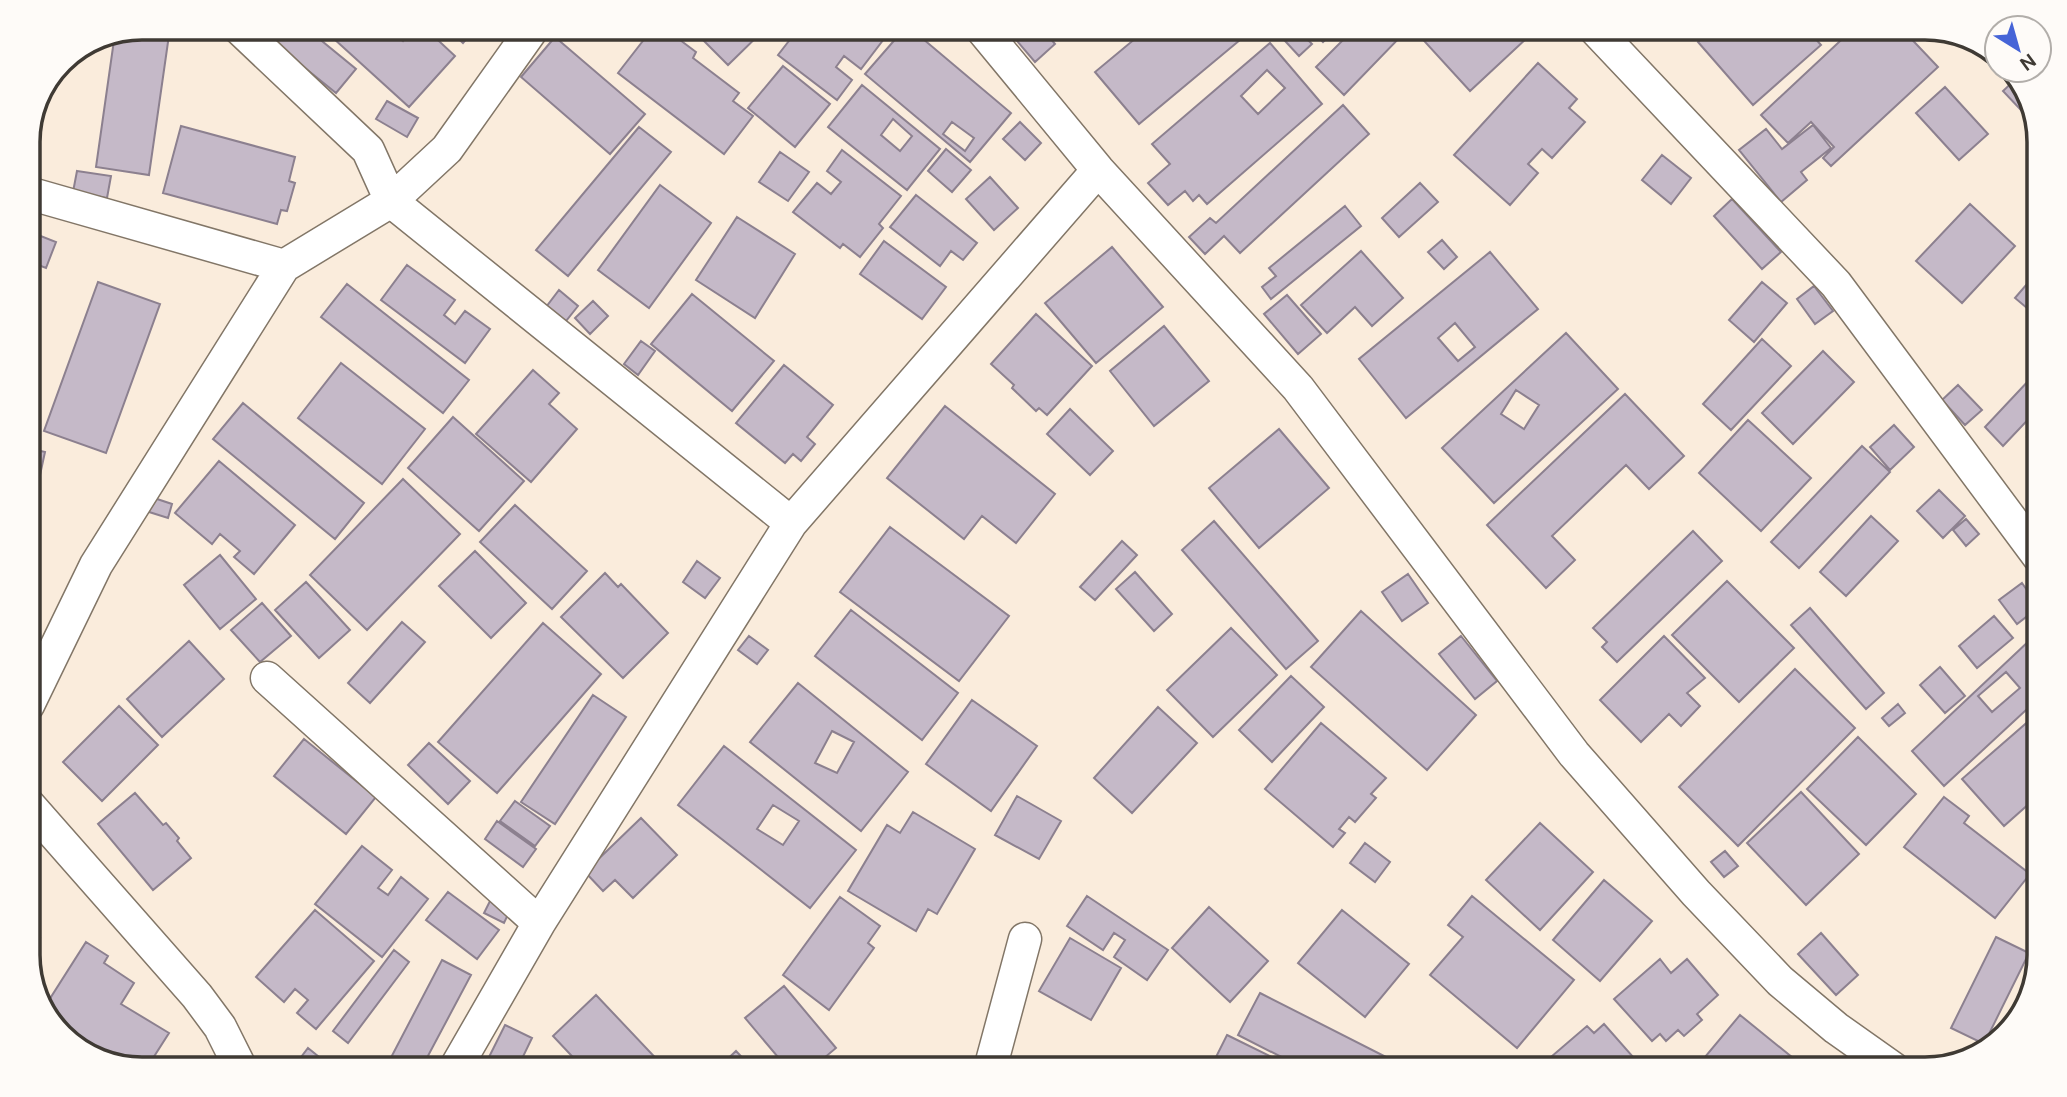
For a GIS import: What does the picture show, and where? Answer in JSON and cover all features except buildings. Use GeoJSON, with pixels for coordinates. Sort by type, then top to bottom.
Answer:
{"type":"FeatureCollection","features":[{"type":"Feature","properties":{"kind":"street"},"geometry":{"type":"LineString","coordinates":[[252,40],[368,150],[391,201],[791,523]]}},
{"type":"Feature","properties":{"kind":"street"},"geometry":{"type":"LineString","coordinates":[[40,680],[96,565],[284,265],[391,201],[447,149],[524,40]]}},
{"type":"Feature","properties":{"kind":"street"},"geometry":{"type":"LineString","coordinates":[[991,40],[1098,170],[1298,388],[1573,754],[1696,893],[1780,981],[1836,1028],[1877,1057]]}},
{"type":"Feature","properties":{"kind":"street"},"geometry":{"type":"LineString","coordinates":[[1605,40],[1836,285],[2027,541]]}},
{"type":"Feature","properties":{"kind":"street"},"geometry":{"type":"LineString","coordinates":[[462,1057],[540,923],[791,523],[1098,170]]}},
{"type":"Feature","properties":{"kind":"street"},"geometry":{"type":"LineString","coordinates":[[40,196],[284,265]]}},
{"type":"Feature","properties":{"kind":"street"},"geometry":{"type":"LineString","coordinates":[[267,678],[540,923]]}},
{"type":"Feature","properties":{"kind":"street"},"geometry":{"type":"LineString","coordinates":[[40,818],[197,996],[220,1027],[235,1057]]}},
{"type":"Feature","properties":{"kind":"street"},"geometry":{"type":"LineString","coordinates":[[993,1057],[1025,939]]}}]}
